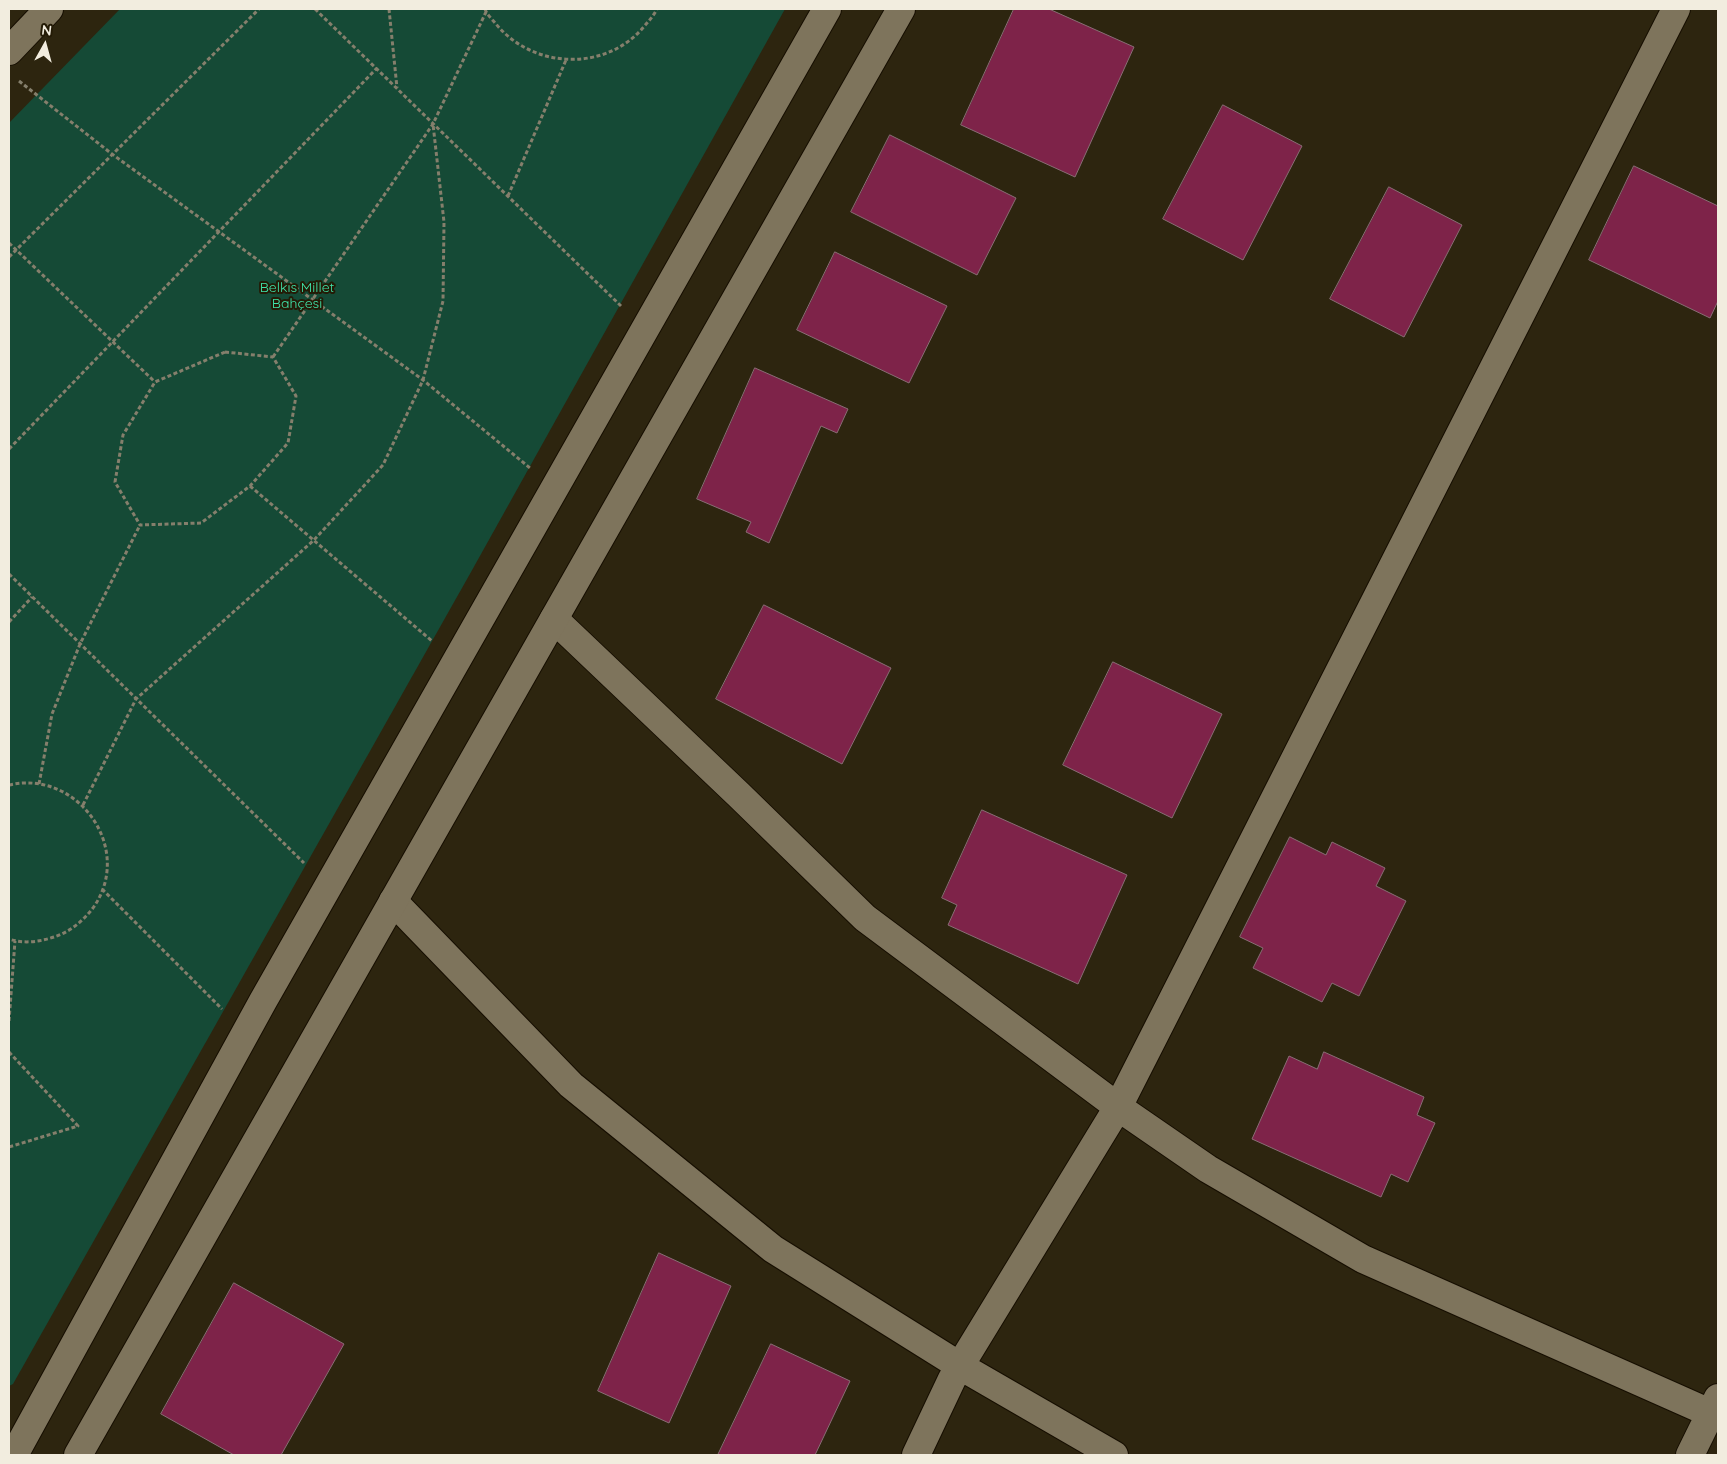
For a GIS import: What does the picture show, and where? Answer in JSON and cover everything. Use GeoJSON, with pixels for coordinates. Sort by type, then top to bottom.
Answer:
{"type":"FeatureCollection","features":[{"type":"Feature","properties":{"kind":"street"},"geometry":{"type":"LineString","coordinates":[[9,51],[49,9]]}},
{"type":"Feature","properties":{"kind":"street"},"geometry":{"type":"LineString","coordinates":[[14,1455],[328,886],[827,9]]}},
{"type":"Feature","properties":{"kind":"street"},"geometry":{"type":"LineString","coordinates":[[78,1455],[901,9]]}},
{"type":"Feature","properties":{"kind":"street"},"geometry":{"type":"LineString","coordinates":[[916,1455],[952,1379],[1118,1107],[1676,9]]}},
{"type":"Feature","properties":{"kind":"street"},"geometry":{"type":"LineString","coordinates":[[554,619],[739,795],[864,918],[1118,1107],[1208,1169],[1363,1259],[1716,1409],[1690,1455]]}},
{"type":"Feature","properties":{"kind":"street"},"geometry":{"type":"LineString","coordinates":[[393,901],[571,1085],[773,1248],[960,1366],[1114,1455]]}},
{"type":"Feature","properties":{"kind":"path"},"geometry":{"type":"LineString","coordinates":[[9,257],[258,9]]}},
{"type":"Feature","properties":{"kind":"path"},"geometry":{"type":"LineString","coordinates":[[315,9],[645,329]]}},
{"type":"Feature","properties":{"kind":"path"},"geometry":{"type":"LineString","coordinates":[[389,9],[397,89]]}},
{"type":"Feature","properties":{"kind":"path"},"geometry":{"type":"LineString","coordinates":[[274,357],[433,124],[485,10],[506,36],[533,52],[566,60],[600,56],[630,41],[654,16],[657,9]]}},
{"type":"Feature","properties":{"kind":"path"},"geometry":{"type":"LineString","coordinates":[[508,196],[566,60]]}},
{"type":"Feature","properties":{"kind":"path"},"geometry":{"type":"LineString","coordinates":[[9,449],[377,68]]}},
{"type":"Feature","properties":{"kind":"path"},"geometry":{"type":"LineString","coordinates":[[16,79],[112,154],[423,380],[554,488]]}},
{"type":"Feature","properties":{"kind":"path"},"geometry":{"type":"LineString","coordinates":[[83,805],[136,699],[314,540],[383,465],[423,380],[443,301],[444,222],[433,124]]}},
{"type":"Feature","properties":{"kind":"path"},"geometry":{"type":"LineString","coordinates":[[9,243],[155,382]]}},
{"type":"Feature","properties":{"kind":"path"},"geometry":{"type":"LineString","coordinates":[[140,525],[115,482],[123,435],[155,382],[225,352],[274,357]]}},
{"type":"Feature","properties":{"kind":"path"},"geometry":{"type":"LineString","coordinates":[[140,525],[201,522],[250,486],[288,442],[296,396],[274,357]]}},
{"type":"Feature","properties":{"kind":"path"},"geometry":{"type":"LineString","coordinates":[[250,486],[456,662]]}},
{"type":"Feature","properties":{"kind":"path"},"geometry":{"type":"LineString","coordinates":[[38,784],[52,714],[80,644],[140,525]]}},
{"type":"Feature","properties":{"kind":"path"},"geometry":{"type":"LineString","coordinates":[[9,574],[328,886]]}},
{"type":"Feature","properties":{"kind":"path"},"geometry":{"type":"LineString","coordinates":[[9,622],[32,597]]}},
{"type":"Feature","properties":{"kind":"path"},"geometry":{"type":"LineString","coordinates":[[9,786],[38,784],[63,791],[83,805],[98,826],[106,849],[107,874],[100,898],[85,918],[64,934],[40,941],[15,941],[9,939]]}},
{"type":"Feature","properties":{"kind":"path"},"geometry":{"type":"LineString","coordinates":[[102,889],[246,1032]]}},
{"type":"Feature","properties":{"kind":"path"},"geometry":{"type":"LineString","coordinates":[[9,1021],[15,941]]}},
{"type":"Feature","properties":{"kind":"path"},"geometry":{"type":"LineString","coordinates":[[9,1052],[78,1126],[9,1147]]}},
{"type":"Feature","properties":{"kind":"green space","name":"Belkıs Millet Bahçesi"},"geometry":{"type":"Polygon","coordinates":[[[120,9],[785,9],[471,572],[13,1384],[9,1386],[9,123],[120,9]]]}},
{"type":"Feature","properties":{"kind":"building"},"geometry":{"type":"Polygon","coordinates":[[[1014,9],[1049,9],[1134,47],[1075,177],[961,125],[1014,9]]]}},
{"type":"Feature","properties":{"kind":"building"},"geometry":{"type":"Polygon","coordinates":[[[1223,105],[1302,146],[1243,260],[1163,219],[1223,105]]]}},
{"type":"Feature","properties":{"kind":"building"},"geometry":{"type":"Polygon","coordinates":[[[890,135],[1016,198],[977,275],[851,212],[890,135]]]}},
{"type":"Feature","properties":{"kind":"building"},"geometry":{"type":"Polygon","coordinates":[[[1634,166],[1718,206],[1718,301],[1710,318],[1589,260],[1634,166]]]}},
{"type":"Feature","properties":{"kind":"building"},"geometry":{"type":"Polygon","coordinates":[[[1389,187],[1462,225],[1404,337],[1330,299],[1389,187]]]}},
{"type":"Feature","properties":{"kind":"building"},"geometry":{"type":"Polygon","coordinates":[[[835,252],[947,306],[909,383],[797,330],[835,252]]]}},
{"type":"Feature","properties":{"kind":"building"},"geometry":{"type":"Polygon","coordinates":[[[755,368],[848,409],[837,433],[821,426],[769,543],[746,532],[751,522],[697,499],[755,368]]]}},
{"type":"Feature","properties":{"kind":"building"},"geometry":{"type":"Polygon","coordinates":[[[764,605],[891,668],[842,764],[716,699],[764,605]]]}},
{"type":"Feature","properties":{"kind":"building"},"geometry":{"type":"Polygon","coordinates":[[[1113,662],[1222,714],[1172,818],[1063,765],[1113,662]]]}},
{"type":"Feature","properties":{"kind":"building"},"geometry":{"type":"Polygon","coordinates":[[[982,810],[1127,875],[1078,984],[948,925],[957,905],[942,898],[982,810]]]}},
{"type":"Feature","properties":{"kind":"building"},"geometry":{"type":"Polygon","coordinates":[[[1290,837],[1326,855],[1332,842],[1385,868],[1376,886],[1406,901],[1359,996],[1332,983],[1322,1002],[1253,968],[1263,948],[1240,937],[1290,837]]]}},
{"type":"Feature","properties":{"kind":"building"},"geometry":{"type":"Polygon","coordinates":[[[1324,1052],[1424,1097],[1417,1115],[1435,1123],[1408,1182],[1391,1174],[1381,1197],[1252,1139],[1289,1056],[1317,1069],[1324,1052]]]}},
{"type":"Feature","properties":{"kind":"building"},"geometry":{"type":"Polygon","coordinates":[[[659,1253],[731,1286],[669,1423],[598,1391],[659,1253]]]}},
{"type":"Feature","properties":{"kind":"building"},"geometry":{"type":"Polygon","coordinates":[[[234,1283],[344,1344],[281,1455],[234,1455],[161,1414],[234,1283]]]}},
{"type":"Feature","properties":{"kind":"building"},"geometry":{"type":"Polygon","coordinates":[[[771,1344],[850,1381],[815,1455],[718,1455],[771,1344]]]}}]}
